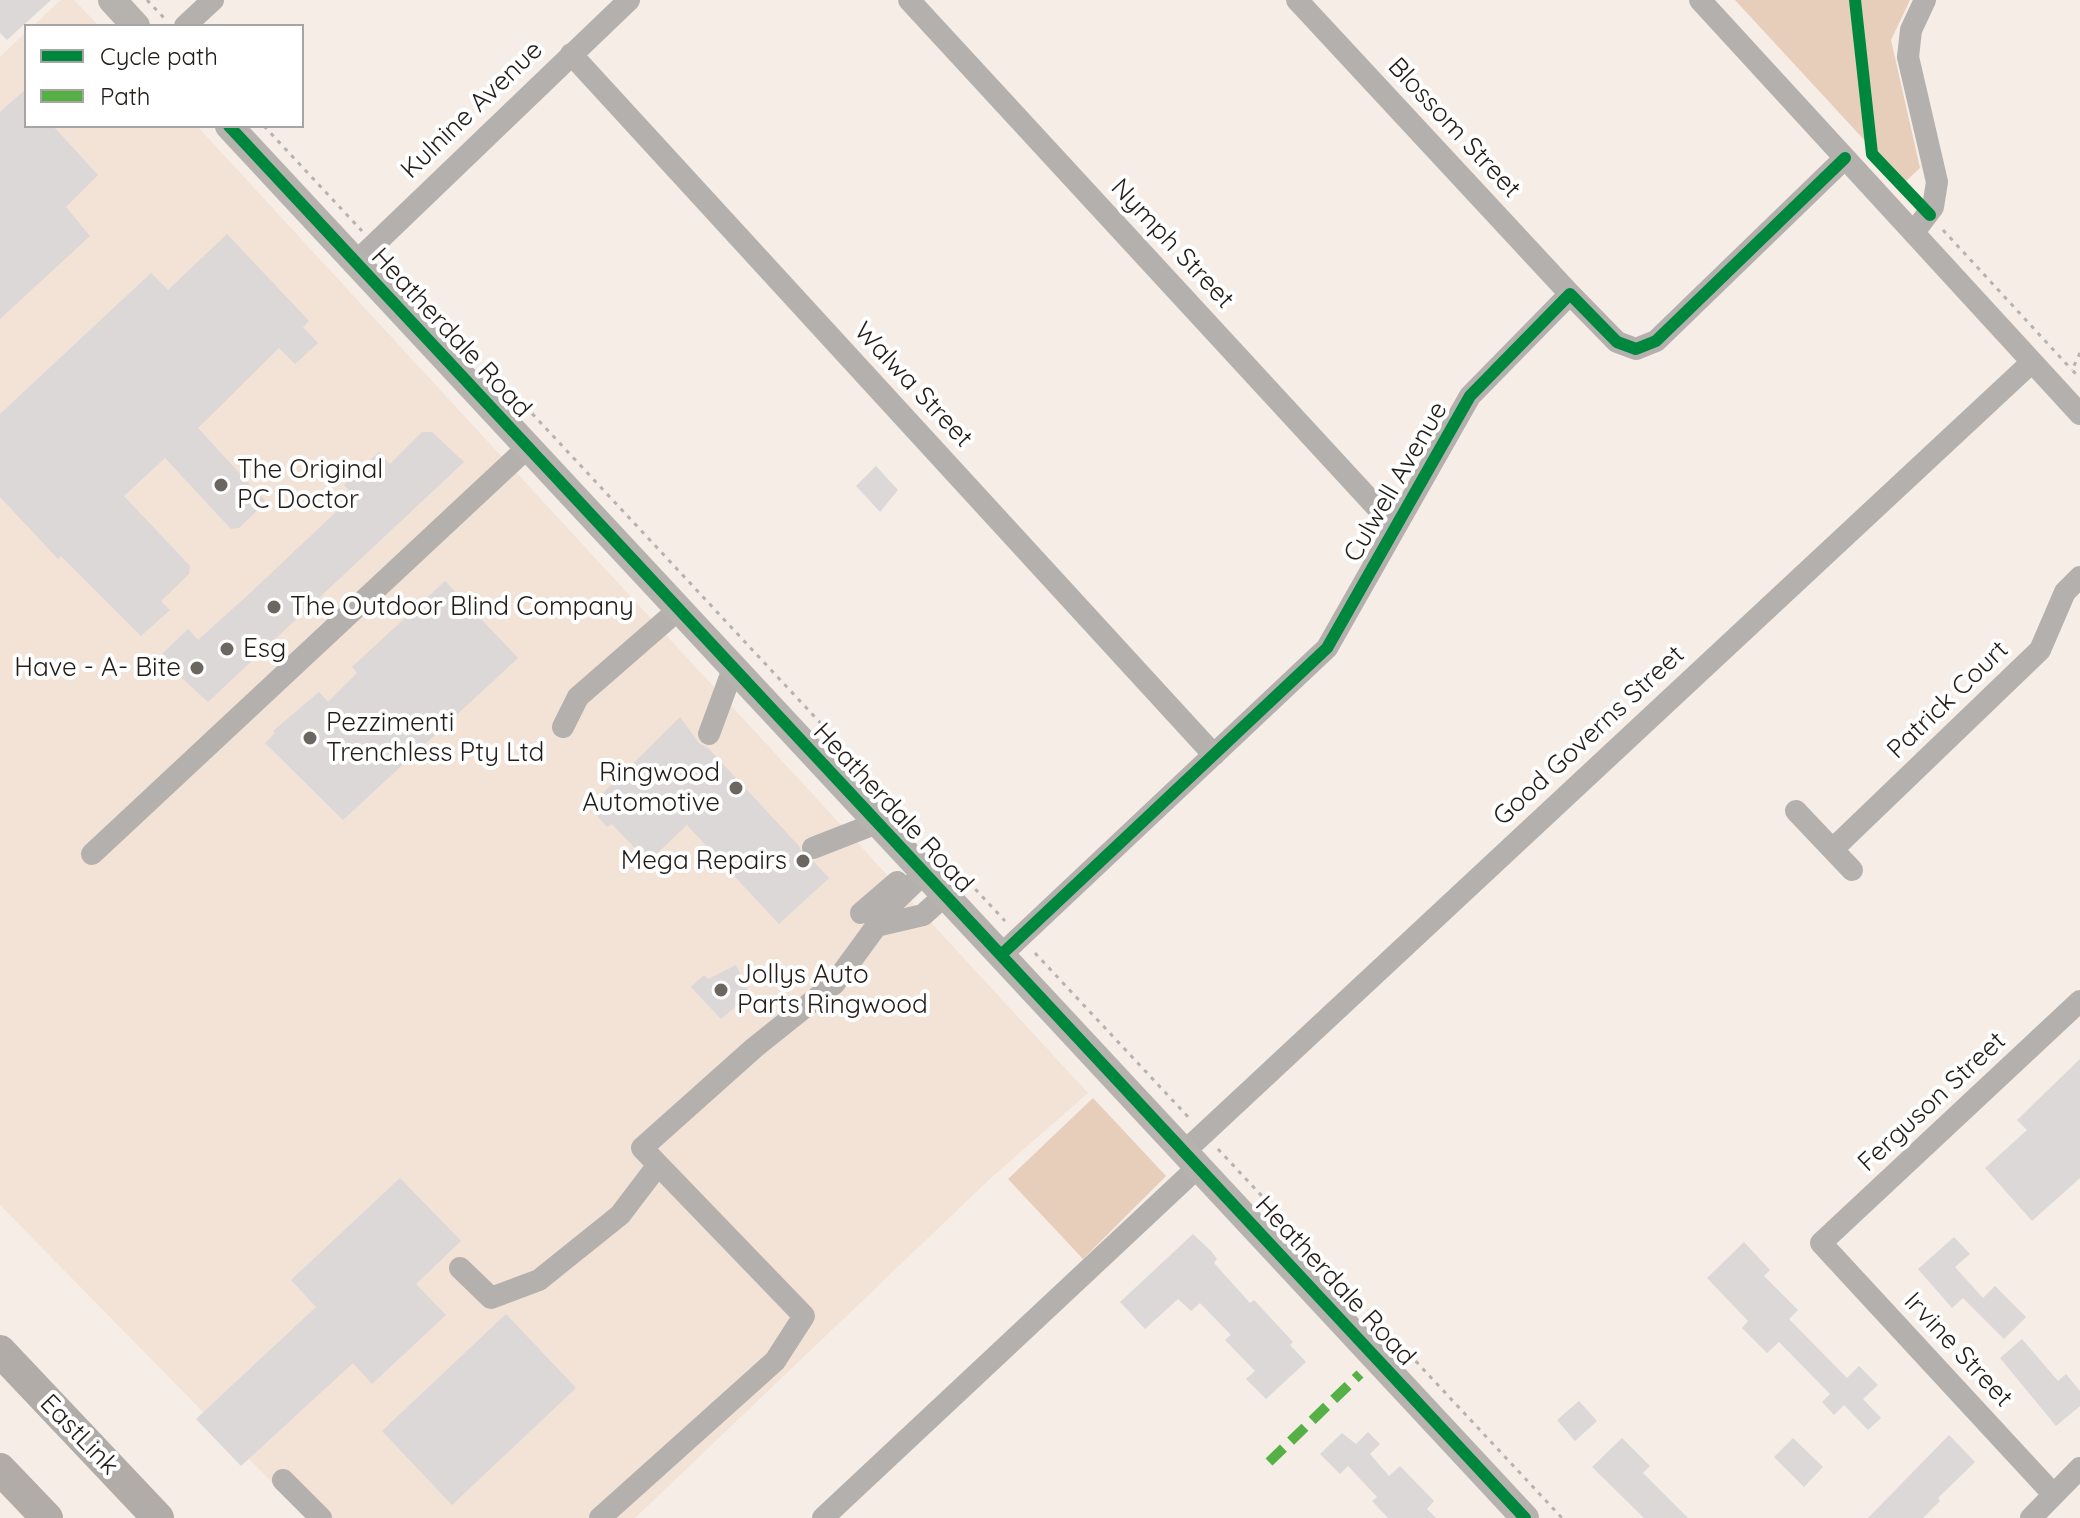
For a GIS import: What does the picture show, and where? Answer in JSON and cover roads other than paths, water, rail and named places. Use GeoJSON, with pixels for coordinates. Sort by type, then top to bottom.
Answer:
{"type":"FeatureCollection","features":[{"type":"Feature","properties":{"kind":"highway","name":"EastLink"},"geometry":{"type":"LineString","coordinates":[[0,1351],[158,1518]]}},
{"type":"Feature","properties":{"kind":"highway"},"geometry":{"type":"LineString","coordinates":[[0,1469],[47,1518]]}},
{"type":"Feature","properties":{"kind":"highway"},"geometry":{"type":"LineString","coordinates":[[118,1475],[168,1518]]}},
{"type":"Feature","properties":{"kind":"main road"},"geometry":{"type":"LineString","coordinates":[[112,0],[134,24]]}},
{"type":"Feature","properties":{"kind":"main road","name":"Heatherdale Road"},"geometry":{"type":"LineString","coordinates":[[231,128],[365,253],[527,448],[944,896],[1010,946],[1525,1518]]}},
{"type":"Feature","properties":{"kind":"street"},"geometry":{"type":"LineString","coordinates":[[187,24],[213,0]]}},
{"type":"Feature","properties":{"kind":"street","name":"Kulnine Avenue"},"geometry":{"type":"LineString","coordinates":[[365,253],[629,0]]}},
{"type":"Feature","properties":{"kind":"street","name":"Nymph Street"},"geometry":{"type":"LineString","coordinates":[[909,0],[1394,526]]}},
{"type":"Feature","properties":{"kind":"street","name":"Blossom Street"},"geometry":{"type":"LineString","coordinates":[[1297,0],[1570,294]]}},
{"type":"Feature","properties":{"kind":"street"},"geometry":{"type":"LineString","coordinates":[[1700,0],[2032,362],[2078,407]]}},
{"type":"Feature","properties":{"kind":"street"},"geometry":{"type":"LineString","coordinates":[[1914,232],[1930,215],[1937,182],[1908,57],[1911,30],[1925,0]]}},
{"type":"Feature","properties":{"kind":"street","name":"Walwa Street"},"geometry":{"type":"LineString","coordinates":[[571,54],[1214,755]]}},
{"type":"Feature","properties":{"kind":"street"},"geometry":{"type":"LineString","coordinates":[[1570,294],[1617,342],[1636,349],[1656,341],[1845,158]]}},
{"type":"Feature","properties":{"kind":"street","name":"Culwell Avenue"},"geometry":{"type":"LineString","coordinates":[[1010,946],[1327,648],[1470,396],[1570,294]]}},
{"type":"Feature","properties":{"kind":"street","name":"Good Governs Street"},"geometry":{"type":"LineString","coordinates":[[823,1518],[1195,1151],[2032,362]]}},
{"type":"Feature","properties":{"kind":"street"},"geometry":{"type":"LineString","coordinates":[[92,854],[527,448]]}},
{"type":"Feature","properties":{"kind":"street","name":"Patrick Court"},"geometry":{"type":"LineString","coordinates":[[1833,849],[2040,650],[2065,592],[2080,577]]}},
{"type":"Feature","properties":{"kind":"street"},"geometry":{"type":"LineString","coordinates":[[563,727],[578,697],[678,610]]}},
{"type":"Feature","properties":{"kind":"street"},"geometry":{"type":"LineString","coordinates":[[709,734],[733,669]]}},
{"type":"Feature","properties":{"kind":"street"},"geometry":{"type":"LineString","coordinates":[[1796,811],[1852,870]]}},
{"type":"Feature","properties":{"kind":"street"},"geometry":{"type":"LineString","coordinates":[[813,848],[877,823]]}},
{"type":"Feature","properties":{"kind":"street"},"geometry":{"type":"LineString","coordinates":[[600,1518],[775,1361],[804,1316],[642,1148],[754,1048],[834,984],[868,919],[920,870]]}},
{"type":"Feature","properties":{"kind":"street"},"geometry":{"type":"LineString","coordinates":[[868,919],[923,915],[944,896]]}},
{"type":"Feature","properties":{"kind":"street","name":"Ferguson Street"},"geometry":{"type":"LineString","coordinates":[[1821,1243],[2080,1001]]}},
{"type":"Feature","properties":{"kind":"street"},"geometry":{"type":"LineString","coordinates":[[460,1268],[491,1298],[539,1280],[620,1215],[658,1165]]}},
{"type":"Feature","properties":{"kind":"street","name":"Irvine Street"},"geometry":{"type":"LineString","coordinates":[[1821,1243],[2053,1494]]}},
{"type":"Feature","properties":{"kind":"street"},"geometry":{"type":"LineString","coordinates":[[2031,1518],[2080,1468]]}},
{"type":"Feature","properties":{"kind":"street"},"geometry":{"type":"LineString","coordinates":[[283,1480],[321,1518]]}},
{"type":"Feature","properties":{"kind":"place","name":"The Original PC Doctor"},"geometry":{"type":"Point","coordinates":[221,485]}},
{"type":"Feature","properties":{"kind":"place","name":"The Outdoor Blind Company"},"geometry":{"type":"Point","coordinates":[274,607]}},
{"type":"Feature","properties":{"kind":"place","name":"Esg"},"geometry":{"type":"Point","coordinates":[227,649]}},
{"type":"Feature","properties":{"kind":"place","name":"Have - A- Bite"},"geometry":{"type":"Point","coordinates":[197,668]}},
{"type":"Feature","properties":{"kind":"place","name":"Pezzimenti Trenchless Pty Ltd"},"geometry":{"type":"Point","coordinates":[310,738]}},
{"type":"Feature","properties":{"kind":"place","name":"Ringwood Automotive"},"geometry":{"type":"Point","coordinates":[736,788]}},
{"type":"Feature","properties":{"kind":"place","name":"Mega Repairs"},"geometry":{"type":"Point","coordinates":[803,861]}},
{"type":"Feature","properties":{"kind":"place","name":"Jollys Auto Parts Ringwood"},"geometry":{"type":"Point","coordinates":[721,990]}}]}
